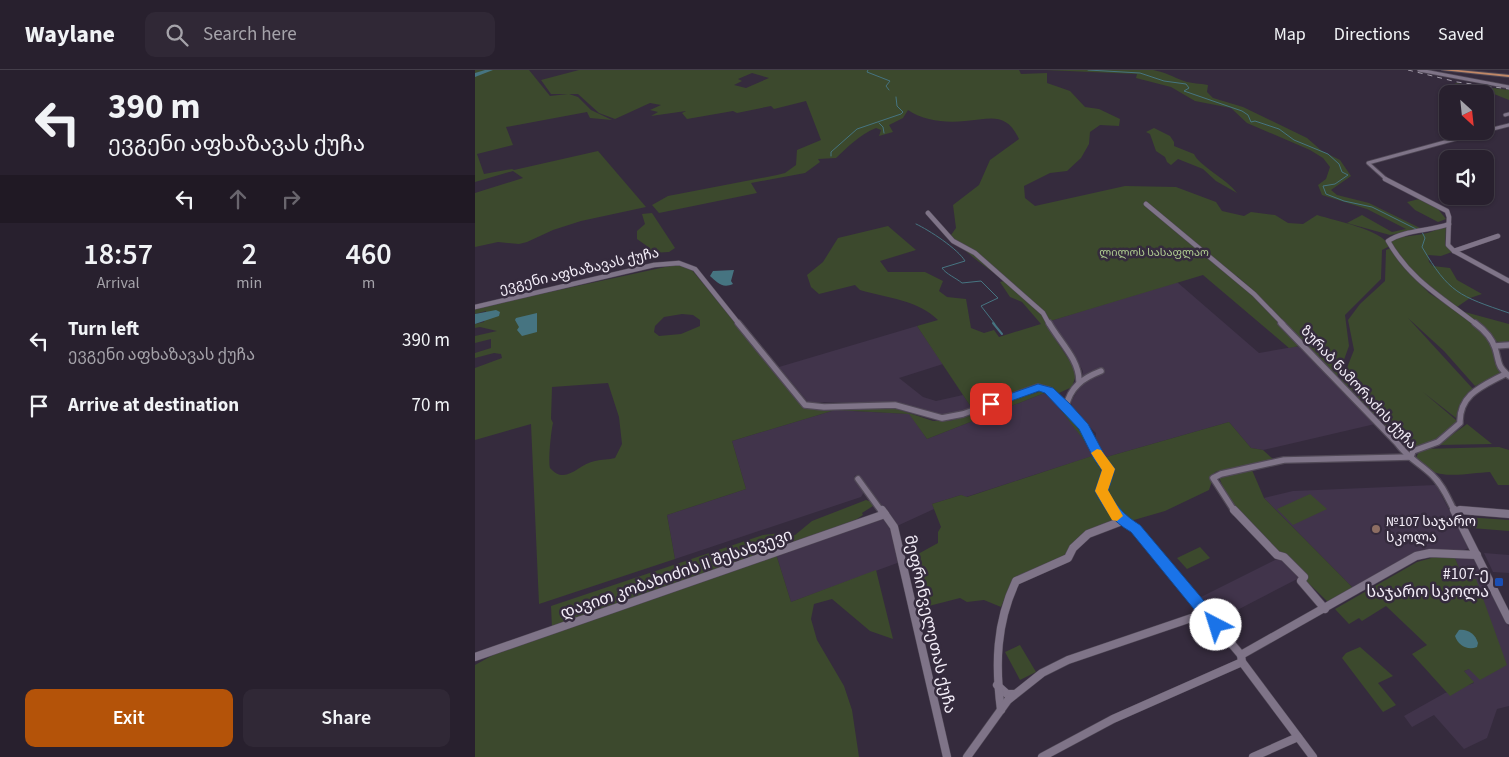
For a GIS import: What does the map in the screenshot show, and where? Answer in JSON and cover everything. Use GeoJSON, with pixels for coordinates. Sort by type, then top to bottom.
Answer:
{"type":"FeatureCollection","features":[{"type":"Feature","properties":{"kind":"main road"},"geometry":{"type":"LineString","coordinates":[[1444,70],[1509,76]]}},
{"type":"Feature","properties":{"kind":"street"},"geometry":{"type":"LineString","coordinates":[[1419,70],[1509,87]]}},
{"type":"Feature","properties":{"kind":"street"},"geometry":{"type":"LineString","coordinates":[[1494,129],[1509,125]]}},
{"type":"Feature","properties":{"kind":"street"},"geometry":{"type":"LineString","coordinates":[[1452,140],[1368,163],[1383,178],[1447,211],[1449,224],[1447,240],[1454,251],[1509,281]]}},
{"type":"Feature","properties":{"kind":"street","name":"ზურაბ ნამორაძის ქუჩა"},"geometry":{"type":"LineString","coordinates":[[1147,204],[1254,294],[1397,443],[1408,458],[1438,481],[1455,510],[1509,620]]}},
{"type":"Feature","properties":{"kind":"street"},"geometry":{"type":"LineString","coordinates":[[929,213],[953,241],[975,254],[1043,313],[1053,332],[1074,360],[1079,371],[1079,381]]}},
{"type":"Feature","properties":{"kind":"street"},"geometry":{"type":"LineString","coordinates":[[1325,609],[1301,581],[1304,577],[1284,557],[1277,555],[1238,515],[1213,478],[1223,471],[1270,466],[1284,460],[1411,458],[1413,451],[1438,442],[1457,427],[1460,423],[1461,406],[1477,389],[1507,375],[1499,367],[1495,346],[1479,325],[1426,287],[1402,263],[1388,241],[1395,236],[1433,230],[1449,224]]}},
{"type":"Feature","properties":{"kind":"street"},"geometry":{"type":"LineString","coordinates":[[1454,251],[1498,236]]}},
{"type":"Feature","properties":{"kind":"street","name":"ევგენი აფხაზავას ქუჩა"},"geometry":{"type":"LineString","coordinates":[[475,306],[654,265],[679,263],[695,269],[805,405],[824,407],[895,406],[942,418],[963,414],[1038,387],[1049,390],[1084,427],[1100,459],[1109,469],[1102,491],[1112,511],[1122,521],[1135,529],[1206,613],[1313,757]]}},
{"type":"Feature","properties":{"kind":"street"},"geometry":{"type":"LineString","coordinates":[[1495,346],[1509,345]]}},
{"type":"Feature","properties":{"kind":"street"},"geometry":{"type":"LineString","coordinates":[[1066,407],[1067,398],[1079,381],[1101,371]]}},
{"type":"Feature","properties":{"kind":"street","name":"მეფრინველეთას ქუჩა"},"geometry":{"type":"LineString","coordinates":[[858,479],[895,528],[947,757]]}},
{"type":"Feature","properties":{"kind":"street"},"geometry":{"type":"LineString","coordinates":[[1455,510],[1509,514]]}},
{"type":"Feature","properties":{"kind":"street","name":"დავით კობახიძის II შესახვევი"},"geometry":{"type":"LineString","coordinates":[[475,657],[885,514]]}},
{"type":"Feature","properties":{"kind":"street"},"geometry":{"type":"LineString","coordinates":[[1001,710],[997,685],[996,657],[1004,606],[1016,581],[1068,558],[1073,548],[1088,534],[1122,521]]}},
{"type":"Feature","properties":{"kind":"street"},"geometry":{"type":"LineString","coordinates":[[1043,757],[1113,719],[1241,659],[1416,556],[1430,553],[1477,555]]}},
{"type":"Feature","properties":{"kind":"street"},"geometry":{"type":"LineString","coordinates":[[967,757],[1014,694],[1036,676],[1064,660],[1206,613]]}},
{"type":"Feature","properties":{"kind":"street"},"geometry":{"type":"LineString","coordinates":[[997,685],[1007,694],[1014,694]]}},
{"type":"Feature","properties":{"kind":"street"},"geometry":{"type":"LineString","coordinates":[[1253,757],[1298,737]]}},
{"type":"Feature","properties":{"kind":"shaded area"},"geometry":{"type":"Polygon","coordinates":[[[1177,282],[1259,353],[1299,346],[1375,424],[1263,450],[1251,448],[1229,422],[1103,458],[1095,443],[1096,433],[1072,410],[1071,402],[1081,385],[1083,371],[1072,351],[1050,321],[1177,282]]]}},
{"type":"Feature","properties":{"kind":"shaded area"},"geometry":{"type":"Polygon","coordinates":[[[917,326],[943,364],[899,378],[923,397],[936,401],[963,395],[973,410],[944,418],[897,403],[808,402],[779,367],[917,326]]]}},
{"type":"Feature","properties":{"kind":"shaded area"},"geometry":{"type":"Polygon","coordinates":[[[1047,392],[1096,455],[966,497],[961,495],[932,504],[934,509],[897,526],[861,477],[856,475],[854,477],[864,492],[861,497],[675,559],[667,515],[746,489],[732,441],[835,410],[910,414],[927,439],[1047,392]]]}},
{"type":"Feature","properties":{"kind":"shaded area","name":"№107 საჯარო სკოლა"},"geometry":{"type":"Polygon","coordinates":[[[1436,485],[1469,548],[1464,550],[1433,550],[1415,553],[1353,588],[1264,498],[1293,491],[1436,485]]]}},
{"type":"Feature","properties":{"kind":"shaded area"},"geometry":{"type":"Polygon","coordinates":[[[885,517],[893,528],[900,562],[791,602],[776,554],[885,517]]]}},
{"type":"Feature","properties":{"kind":"shaded area"},"geometry":{"type":"Polygon","coordinates":[[[1484,553],[1509,555],[1509,573],[1493,572],[1484,553]]]}},
{"type":"Feature","properties":{"kind":"shaded area"},"geometry":{"type":"Polygon","coordinates":[[[1454,556],[1474,557],[1490,585],[1509,627],[1509,706],[1497,709],[1487,738],[1464,749],[1434,715],[1412,727],[1404,716],[1445,693],[1474,683],[1464,671],[1469,669],[1476,579],[1463,578],[1454,556]]]}},
{"type":"Feature","properties":{"kind":"shaded area"},"geometry":{"type":"Polygon","coordinates":[[[1281,557],[1301,577],[1220,619],[1201,597],[1281,557]]]}},
{"type":"Feature","properties":{"kind":"green space","name":"ლილოს სასაფლაო"},"geometry":{"type":"Polygon","coordinates":[[[475,70],[529,70],[550,96],[568,94],[551,94],[541,80],[579,70],[1019,70],[1021,74],[1047,73],[1047,83],[1070,91],[1085,107],[1099,109],[1120,119],[1119,126],[1100,125],[1090,132],[1089,144],[1081,158],[1067,171],[1050,173],[1024,186],[1025,198],[1035,206],[1125,186],[1176,187],[1216,202],[1222,211],[1244,216],[1251,212],[1275,215],[1288,223],[1303,224],[1317,215],[1368,230],[1385,240],[1390,246],[1382,250],[1381,279],[1345,315],[1349,346],[1337,379],[1256,293],[1237,276],[1232,278],[1254,295],[1299,346],[1289,348],[1203,275],[1047,322],[1050,331],[1077,372],[1072,387],[1059,393],[1041,386],[973,410],[917,326],[938,320],[930,313],[902,300],[860,290],[855,285],[819,294],[811,287],[807,275],[823,262],[838,238],[888,226],[916,250],[880,261],[888,272],[925,272],[943,281],[939,291],[947,297],[966,299],[971,328],[984,333],[994,330],[999,337],[1041,324],[1022,302],[1010,297],[1000,282],[1004,281],[969,254],[951,235],[956,228],[953,205],[979,185],[990,160],[1019,139],[1009,124],[1003,120],[990,118],[958,122],[943,121],[921,117],[908,110],[903,118],[889,125],[893,132],[879,136],[881,130],[876,128],[859,137],[836,158],[818,159],[820,162],[805,173],[751,183],[757,193],[659,213],[652,205],[668,196],[777,175],[785,173],[796,165],[797,150],[821,140],[806,101],[774,109],[771,106],[737,113],[733,111],[687,119],[682,113],[686,111],[651,116],[658,112],[650,110],[661,105],[650,103],[615,119],[599,113],[578,94],[569,94],[578,97],[591,110],[612,120],[590,118],[587,112],[506,127],[513,145],[477,154],[484,174],[514,170],[598,151],[646,207],[581,221],[519,244],[498,242],[475,247],[475,193],[523,178],[513,171],[475,182],[475,70]],[[752,73],[738,79],[742,81],[734,85],[746,88],[769,78],[752,73]]]}},
{"type":"Feature","properties":{"kind":"green space"},"geometry":{"type":"Polygon","coordinates":[[[1045,70],[1153,70],[1187,82],[1208,85],[1207,92],[1213,98],[1243,107],[1307,138],[1322,151],[1340,160],[1351,176],[1331,190],[1337,195],[1369,203],[1422,229],[1390,235],[1347,223],[1362,215],[1392,232],[1406,229],[1367,209],[1322,195],[1318,185],[1326,179],[1330,167],[1323,158],[1310,150],[1247,123],[1231,108],[1195,101],[1171,87],[1136,78],[1137,74],[1045,70]]]}},
{"type":"Feature","properties":{"kind":"green space"},"geometry":{"type":"Polygon","coordinates":[[[1494,88],[1509,90],[1509,100],[1494,94],[1494,88]]]}},
{"type":"Feature","properties":{"kind":"green space"},"geometry":{"type":"Polygon","coordinates":[[[1154,128],[1170,136],[1174,146],[1194,154],[1201,163],[1237,193],[1216,181],[1203,169],[1178,159],[1171,165],[1167,162],[1165,157],[1156,151],[1150,134],[1146,132],[1154,128]]]}},
{"type":"Feature","properties":{"kind":"green space"},"geometry":{"type":"Polygon","coordinates":[[[1419,199],[1438,209],[1446,219],[1438,222],[1415,210],[1407,202],[1419,199]]]}},
{"type":"Feature","properties":{"kind":"green space"},"geometry":{"type":"Polygon","coordinates":[[[652,213],[675,248],[669,252],[650,253],[647,246],[637,239],[637,231],[645,224],[642,214],[652,213]]]}},
{"type":"Feature","properties":{"kind":"green space"},"geometry":{"type":"Polygon","coordinates":[[[1446,226],[1445,245],[1452,252],[1441,256],[1428,255],[1429,262],[1433,266],[1450,268],[1457,280],[1482,294],[1470,298],[1457,307],[1461,311],[1509,324],[1509,344],[1494,341],[1480,324],[1433,293],[1403,263],[1390,241],[1392,239],[1431,232],[1446,226]]]}},
{"type":"Feature","properties":{"kind":"green space"},"geometry":{"type":"Polygon","coordinates":[[[1391,248],[1400,263],[1429,293],[1478,325],[1491,343],[1495,363],[1500,373],[1498,376],[1475,386],[1444,351],[1408,318],[1473,389],[1459,406],[1456,418],[1423,392],[1456,420],[1456,423],[1432,442],[1416,446],[1408,452],[1341,383],[1354,350],[1348,320],[1360,304],[1385,281],[1386,250],[1391,248]]]}},
{"type":"Feature","properties":{"kind":"green space"},"geometry":{"type":"Polygon","coordinates":[[[679,264],[692,270],[806,409],[891,407],[933,421],[949,421],[973,415],[985,409],[1041,391],[1045,393],[927,439],[909,414],[835,410],[732,441],[746,489],[667,515],[675,559],[539,604],[531,424],[475,440],[475,368],[502,358],[501,354],[494,353],[475,358],[475,353],[491,348],[491,339],[475,343],[475,336],[497,331],[480,327],[475,328],[475,324],[484,322],[486,311],[475,314],[475,308],[679,264]],[[682,314],[664,317],[655,326],[654,332],[659,336],[681,334],[700,326],[700,320],[693,315],[682,314]],[[608,383],[552,387],[551,419],[553,423],[549,464],[550,468],[556,473],[561,475],[567,474],[598,460],[615,458],[622,444],[619,417],[608,383]]]}},
{"type":"Feature","properties":{"kind":"green space"},"geometry":{"type":"Polygon","coordinates":[[[1049,394],[1069,413],[1108,472],[1099,489],[1099,493],[1117,520],[1069,548],[1064,557],[1012,581],[1001,607],[984,600],[967,602],[960,598],[921,608],[912,561],[918,554],[938,543],[938,532],[941,527],[932,504],[961,495],[967,497],[1095,455],[1049,394]]]}},
{"type":"Feature","properties":{"kind":"green space"},"geometry":{"type":"Polygon","coordinates":[[[1229,422],[1251,448],[1263,450],[1274,460],[1267,463],[1215,472],[1209,490],[1165,511],[1127,522],[1111,505],[1105,490],[1114,474],[1103,458],[1229,422]]]}},
{"type":"Feature","properties":{"kind":"green space"},"geometry":{"type":"Polygon","coordinates":[[[1467,424],[1492,444],[1438,445],[1467,424]]]}},
{"type":"Feature","properties":{"kind":"green space"},"geometry":{"type":"Polygon","coordinates":[[[1499,447],[1509,450],[1509,485],[1498,485],[1490,472],[1460,475],[1440,474],[1423,466],[1416,458],[1420,449],[1499,447]]]}},
{"type":"Feature","properties":{"kind":"green space"},"geometry":{"type":"Polygon","coordinates":[[[1252,470],[1264,498],[1353,588],[1328,602],[1266,542],[1235,507],[1219,476],[1252,470]]]}},
{"type":"Feature","properties":{"kind":"green space"},"geometry":{"type":"Polygon","coordinates":[[[1310,494],[1327,509],[1293,525],[1277,509],[1310,494]]]}},
{"type":"Feature","properties":{"kind":"green space"},"geometry":{"type":"Polygon","coordinates":[[[866,500],[872,502],[873,506],[862,513],[863,515],[857,519],[803,541],[552,628],[551,606],[763,535],[780,533],[785,537],[795,535],[812,521],[866,500]]]}},
{"type":"Feature","properties":{"kind":"green space"},"geometry":{"type":"Polygon","coordinates":[[[1465,517],[1509,520],[1509,531],[1471,528],[1465,517]]]}},
{"type":"Feature","properties":{"kind":"green space"},"geometry":{"type":"Polygon","coordinates":[[[1200,547],[1210,558],[1187,569],[1177,558],[1200,547]]]}},
{"type":"Feature","properties":{"kind":"green space"},"geometry":{"type":"Polygon","coordinates":[[[776,554],[791,602],[876,570],[893,639],[870,631],[832,599],[814,604],[811,619],[817,640],[844,686],[852,710],[859,757],[475,757],[475,665],[502,650],[776,554]]]}},
{"type":"Feature","properties":{"kind":"green space"},"geometry":{"type":"Polygon","coordinates":[[[1435,557],[1455,558],[1463,578],[1476,579],[1507,665],[1480,680],[1469,669],[1464,671],[1474,682],[1450,696],[1412,654],[1427,645],[1386,606],[1362,621],[1359,618],[1349,624],[1335,609],[1417,562],[1435,557]]]}},
{"type":"Feature","properties":{"kind":"green space"},"geometry":{"type":"Polygon","coordinates":[[[1020,645],[1036,672],[1020,680],[1005,652],[1020,645]]]}},
{"type":"Feature","properties":{"kind":"green space"},"geometry":{"type":"Polygon","coordinates":[[[1360,647],[1393,676],[1378,683],[1396,705],[1383,712],[1342,658],[1346,653],[1360,647]]]}},
{"type":"Feature","properties":{"kind":"water"},"geometry":{"type":"Polygon","coordinates":[[[734,270],[731,281],[733,284],[726,286],[710,276],[713,271],[734,270]]]}},
{"type":"Feature","properties":{"kind":"water"},"geometry":{"type":"Polygon","coordinates":[[[496,310],[500,312],[499,316],[475,324],[475,314],[496,310]]]}},
{"type":"Feature","properties":{"kind":"water"},"geometry":{"type":"Polygon","coordinates":[[[537,313],[537,332],[522,336],[517,330],[519,327],[515,320],[516,318],[537,313]]]}},
{"type":"Feature","properties":{"kind":"water"},"geometry":{"type":"Polygon","coordinates":[[[1459,630],[1468,631],[1473,635],[1478,643],[1477,647],[1466,648],[1461,644],[1455,636],[1459,630]]]}},
{"type":"Feature","properties":{"kind":"waterway"},"geometry":{"type":"LineString","coordinates":[[475,75],[490,70]]}},
{"type":"Feature","properties":{"kind":"waterway"},"geometry":{"type":"LineString","coordinates":[[868,70],[867,72],[890,81],[886,86],[889,90]]}},
{"type":"Feature","properties":{"kind":"waterway"},"geometry":{"type":"LineString","coordinates":[[1088,70],[1140,73],[1164,81],[1186,84],[1189,88],[1184,91],[1242,111],[1248,115],[1251,122],[1255,121],[1279,129],[1294,140],[1328,154],[1339,164],[1342,172],[1348,175],[1335,184],[1323,186],[1326,194],[1344,201],[1372,207],[1422,232],[1425,238],[1422,247],[1448,284],[1467,297],[1509,313]]}},
{"type":"Feature","properties":{"kind":"waterway"},"geometry":{"type":"LineString","coordinates":[[831,156],[831,152],[857,129],[901,114],[903,112],[897,106],[896,97]]}},
{"type":"Feature","properties":{"kind":"waterway"},"geometry":{"type":"LineString","coordinates":[[879,123],[883,127],[884,133]]}},
{"type":"Feature","properties":{"kind":"waterway"},"geometry":{"type":"LineString","coordinates":[[916,224],[950,246],[965,261],[942,268],[946,272],[962,283],[981,281],[998,298],[981,306],[995,324]]}},
{"type":"Feature","properties":{"kind":"waterway"},"geometry":{"type":"LineString","coordinates":[[993,323],[1002,334]]}},
{"type":"Feature","properties":{"kind":"railway"},"geometry":{"type":"LineString","coordinates":[[1408,70],[1457,82],[1509,89]]}},
{"type":"Feature","properties":{"kind":"slow traffic"},"geometry":{"type":"LineString","coordinates":[[1097,453],[1109,469],[1102,491],[1112,511],[1117,516]]}},
{"type":"Feature","properties":{"kind":"place","name":"№107 საჯარო სკოლა"},"geometry":{"type":"Point","coordinates":[1376,529]}},
{"type":"Feature","properties":{"kind":"place","name":"#107-ე საჯარო სკოლა"},"geometry":{"type":"Point","coordinates":[1499,582]}},
{"type":"Feature","properties":{"kind":"route"},"geometry":{"type":"LineString","coordinates":[[991,404],[1038,387],[1049,390],[1084,427],[1100,459],[1109,469],[1102,491],[1112,511],[1135,529],[1216,625]]}}]}
